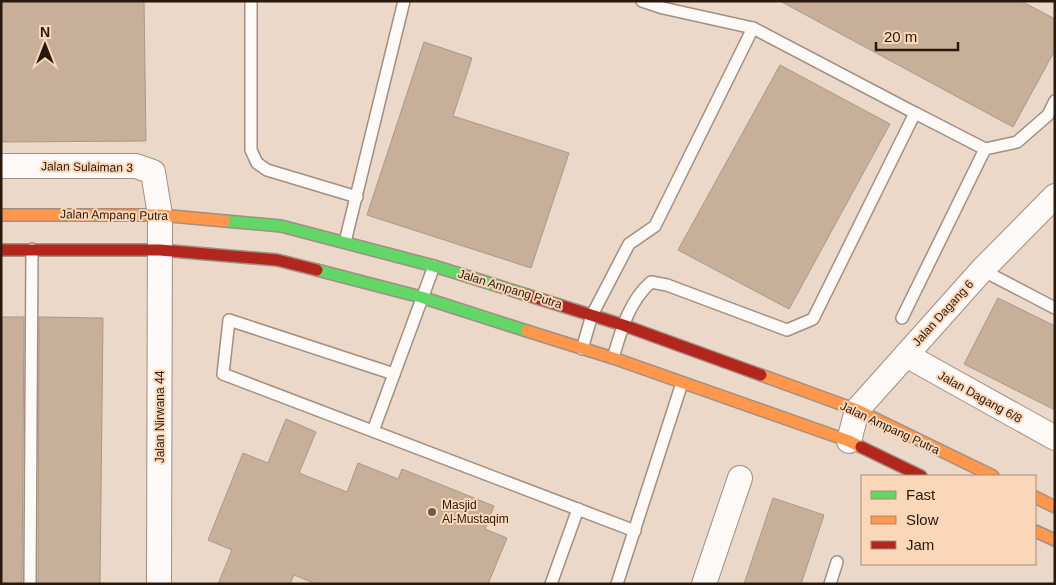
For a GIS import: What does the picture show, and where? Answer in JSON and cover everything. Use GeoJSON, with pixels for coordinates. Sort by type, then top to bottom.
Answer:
{"type":"FeatureCollection","features":[{"type":"Feature","properties":{"kind":"street","name":"Jalan Sulaiman 3"},"geometry":{"type":"LineString","coordinates":[[1,166],[136,166],[153,172],[160,215],[160,250]]}},
{"type":"Feature","properties":{"kind":"street","name":"Jalan Dagang 6"},"geometry":{"type":"LineString","coordinates":[[849,442],[857,410],[982,270],[1055,196]]}},
{"type":"Feature","properties":{"kind":"street","name":"Jalan Ampang Putra"},"geometry":{"type":"LineString","coordinates":[[1,215],[160,215],[281,226],[345,242],[434,266],[623,325],[857,410],[990,475]]}},
{"type":"Feature","properties":{"kind":"street"},"geometry":{"type":"LineString","coordinates":[[1,250],[160,250],[277,260],[421,297],[613,358],[849,442],[919,475]]}},
{"type":"Feature","properties":{"kind":"street","name":"Jalan Nirwana 44"},"geometry":{"type":"LineString","coordinates":[[159,584],[160,250]]}},
{"type":"Feature","properties":{"kind":"street","name":"Jalan Dagang 6/8"},"geometry":{"type":"LineString","coordinates":[[906,355],[1055,438]]}},
{"type":"Feature","properties":{"kind":"street"},"geometry":{"type":"LineString","coordinates":[[704,584],[740,478]]}},
{"type":"Feature","properties":{"kind":"street"},"geometry":{"type":"LineString","coordinates":[[1036,498],[1055,507]]}},
{"type":"Feature","properties":{"kind":"street"},"geometry":{"type":"LineString","coordinates":[[1036,531],[1055,540]]}},
{"type":"Feature","properties":{"kind":"lane"},"geometry":{"type":"LineString","coordinates":[[251,1],[251,150],[257,163],[268,170],[357,197]]}},
{"type":"Feature","properties":{"kind":"lane"},"geometry":{"type":"LineString","coordinates":[[345,242],[404,1]]}},
{"type":"Feature","properties":{"kind":"lane"},"geometry":{"type":"LineString","coordinates":[[642,1],[665,5],[753,28],[985,150],[1017,142],[1048,115],[1055,100]]}},
{"type":"Feature","properties":{"kind":"lane"},"geometry":{"type":"LineString","coordinates":[[582,349],[592,315],[629,244],[654,226],[753,28]]}},
{"type":"Feature","properties":{"kind":"lane"},"geometry":{"type":"LineString","coordinates":[[613,358],[623,325],[640,291],[651,282],[667,285],[787,330],[813,319],[915,113]]}},
{"type":"Feature","properties":{"kind":"lane"},"geometry":{"type":"LineString","coordinates":[[902,318],[985,150]]}},
{"type":"Feature","properties":{"kind":"lane"},"geometry":{"type":"LineString","coordinates":[[30,584],[32,249]]}},
{"type":"Feature","properties":{"kind":"lane"},"geometry":{"type":"LineString","coordinates":[[372,431],[434,266]]}},
{"type":"Feature","properties":{"kind":"lane"},"geometry":{"type":"LineString","coordinates":[[982,270],[1055,308]]}},
{"type":"Feature","properties":{"kind":"lane"},"geometry":{"type":"LineString","coordinates":[[394,374],[229,320],[223,374],[635,531]]}},
{"type":"Feature","properties":{"kind":"lane"},"geometry":{"type":"LineString","coordinates":[[616,584],[635,531],[682,383]]}},
{"type":"Feature","properties":{"kind":"lane"},"geometry":{"type":"LineString","coordinates":[[551,584],[578,509]]}},
{"type":"Feature","properties":{"kind":"lane"},"geometry":{"type":"LineString","coordinates":[[830,584],[838,562]]}},
{"type":"Feature","properties":{"kind":"building"},"geometry":{"type":"Polygon","coordinates":[[[1,1],[144,1],[146,141],[1,142],[1,1]]]}},
{"type":"Feature","properties":{"kind":"building"},"geometry":{"type":"Polygon","coordinates":[[[780,1],[1021,1],[1055,19],[1055,50],[1013,127],[780,1]]]}},
{"type":"Feature","properties":{"kind":"building"},"geometry":{"type":"Polygon","coordinates":[[[424,42],[472,58],[453,116],[569,153],[531,268],[367,215],[424,42]]]}},
{"type":"Feature","properties":{"kind":"building"},"geometry":{"type":"Polygon","coordinates":[[[780,65],[890,124],[789,309],[678,250],[780,65]]]}},
{"type":"Feature","properties":{"kind":"building"},"geometry":{"type":"Polygon","coordinates":[[[998,298],[1055,326],[1055,410],[964,364],[998,298]]]}},
{"type":"Feature","properties":{"kind":"building"},"geometry":{"type":"Polygon","coordinates":[[[1,317],[24,317],[22,584],[1,584],[1,317]]]}},
{"type":"Feature","properties":{"kind":"building"},"geometry":{"type":"Polygon","coordinates":[[[39,317],[103,318],[100,584],[38,584],[39,317]]]}},
{"type":"Feature","properties":{"kind":"building"},"geometry":{"type":"Polygon","coordinates":[[[286,419],[316,432],[299,473],[347,492],[358,463],[398,479],[402,469],[494,506],[485,529],[507,538],[488,584],[316,584],[294,575],[290,584],[218,584],[232,550],[208,540],[243,453],[268,463],[286,419]]]}},
{"type":"Feature","properties":{"kind":"building"},"geometry":{"type":"Polygon","coordinates":[[[773,498],[824,515],[801,584],[744,584],[773,498]]]}},
{"type":"Feature","properties":{"kind":"traffic: fast"},"geometry":{"type":"LineString","coordinates":[[225,221],[281,226],[434,266],[527,295]]}},
{"type":"Feature","properties":{"kind":"traffic: fast"},"geometry":{"type":"LineString","coordinates":[[317,270],[421,297],[527,331]]}},
{"type":"Feature","properties":{"kind":"traffic: slow"},"geometry":{"type":"LineString","coordinates":[[1,215],[160,215],[225,221]]}},
{"type":"Feature","properties":{"kind":"traffic: slow"},"geometry":{"type":"LineString","coordinates":[[527,331],[613,358],[849,441],[861,447]]}},
{"type":"Feature","properties":{"kind":"traffic: slow"},"geometry":{"type":"LineString","coordinates":[[761,375],[857,410],[991,475]]}},
{"type":"Feature","properties":{"kind":"traffic: slow"},"geometry":{"type":"LineString","coordinates":[[1036,498],[1055,507]]}},
{"type":"Feature","properties":{"kind":"traffic: slow"},"geometry":{"type":"LineString","coordinates":[[1036,531],[1055,540]]}},
{"type":"Feature","properties":{"kind":"traffic: jam"},"geometry":{"type":"LineString","coordinates":[[1,250],[160,250],[277,260],[317,270]]}},
{"type":"Feature","properties":{"kind":"traffic: jam"},"geometry":{"type":"LineString","coordinates":[[527,295],[623,325],[761,375]]}},
{"type":"Feature","properties":{"kind":"traffic: jam"},"geometry":{"type":"LineString","coordinates":[[861,447],[919,475]]}},
{"type":"Feature","properties":{"kind":"place","name":"Masjid Al-Mustaqim"},"geometry":{"type":"Point","coordinates":[432,512]}}]}
